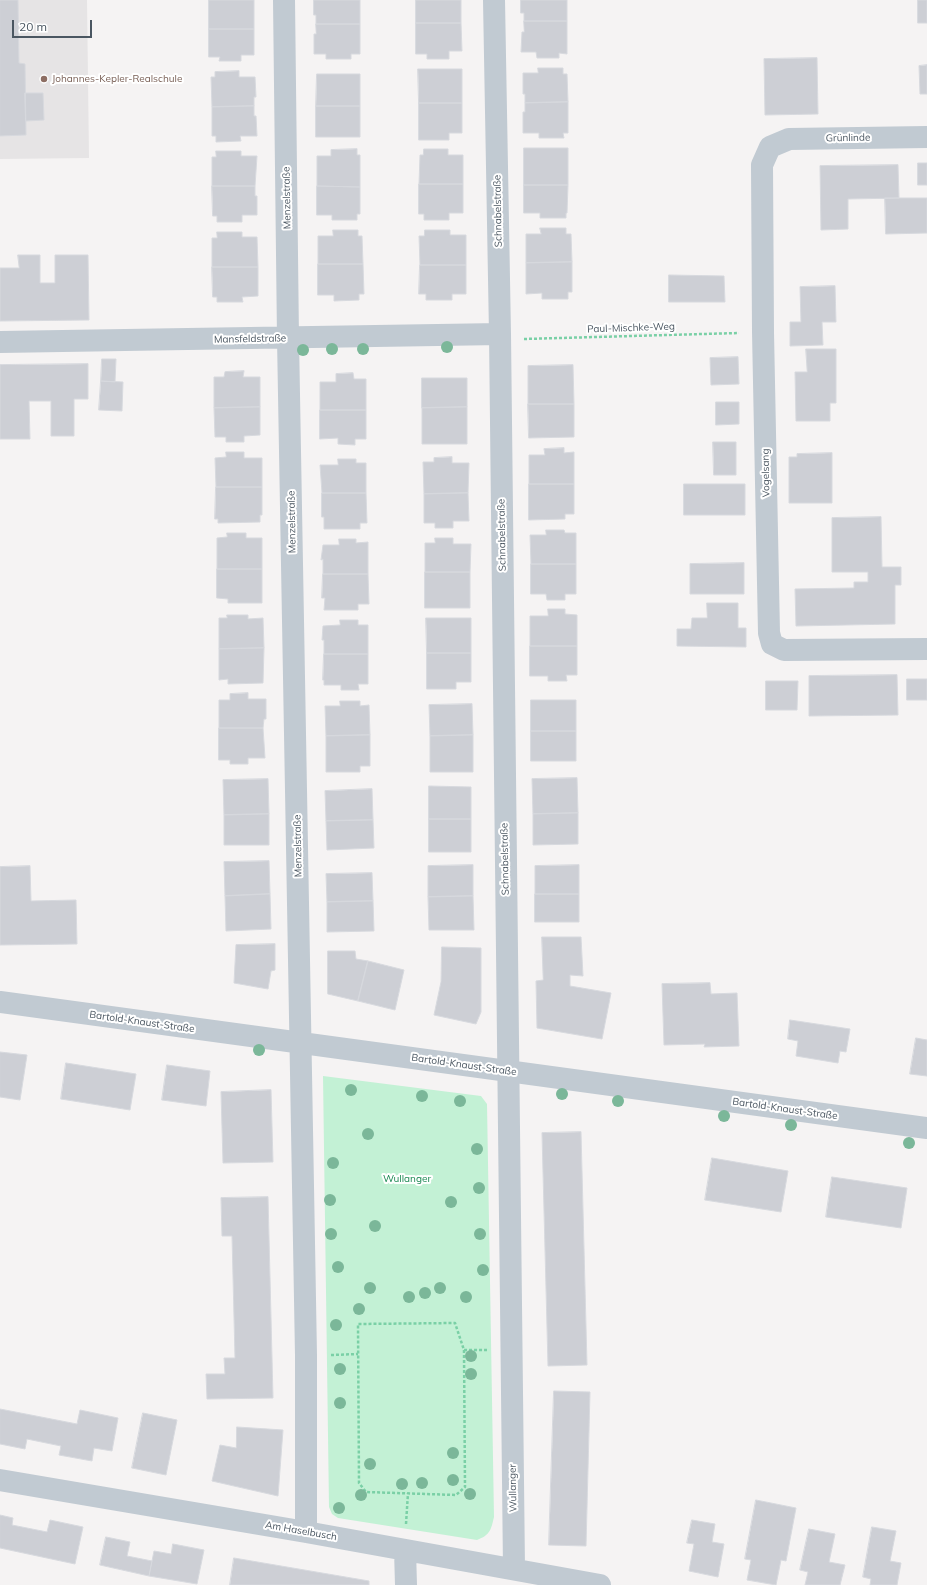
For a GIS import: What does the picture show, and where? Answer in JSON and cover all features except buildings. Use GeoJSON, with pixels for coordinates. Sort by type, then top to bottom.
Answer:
{"type":"FeatureCollection","features":[{"type":"Feature","properties":{"kind":"street","name":"Menzelstraße"},"geometry":{"type":"LineString","coordinates":[[284,0],[288,338],[302,1043]]}},
{"type":"Feature","properties":{"kind":"street","name":"Schnabelstraße"},"geometry":{"type":"LineString","coordinates":[[494,0],[500,334],[507,1071]]}},
{"type":"Feature","properties":{"kind":"street","name":"Grünlinde"},"geometry":{"type":"LineString","coordinates":[[770,147],[789,139],[927,137]]}},
{"type":"Feature","properties":{"kind":"street","name":"Vogelsang"},"geometry":{"type":"LineString","coordinates":[[770,147],[762,165],[763,332],[769,633],[772,644],[784,650],[927,649]]}},
{"type":"Feature","properties":{"kind":"street","name":"Mansfeldstraße"},"geometry":{"type":"LineString","coordinates":[[0,342],[500,334]]}},
{"type":"Feature","properties":{"kind":"street","name":"Bartold-Knaust-Straße"},"geometry":{"type":"LineString","coordinates":[[0,1002],[927,1128]]}},
{"type":"Feature","properties":{"kind":"street"},"geometry":{"type":"LineString","coordinates":[[302,1043],[306,1355],[306,1532]]}},
{"type":"Feature","properties":{"kind":"street","name":"Wullanger"},"geometry":{"type":"LineString","coordinates":[[507,1071],[514,1568]]}},
{"type":"Feature","properties":{"kind":"street","name":"Am Haselbusch"},"geometry":{"type":"LineString","coordinates":[[0,1480],[514,1568],[600,1585]]}},
{"type":"Feature","properties":{"kind":"street"},"geometry":{"type":"LineString","coordinates":[[405,1550],[406,1585]]}},
{"type":"Feature","properties":{"kind":"path","name":"Paul-Mischke-Weg"},"geometry":{"type":"LineString","coordinates":[[500,334],[517,340],[763,332]]}},
{"type":"Feature","properties":{"kind":"path"},"geometry":{"type":"LineString","coordinates":[[455,1323],[464,1350],[465,1487],[456,1495],[366,1492],[359,1484],[358,1324],[455,1323]]}},
{"type":"Feature","properties":{"kind":"path"},"geometry":{"type":"LineString","coordinates":[[464,1350],[511,1350]]}},
{"type":"Feature","properties":{"kind":"path"},"geometry":{"type":"LineString","coordinates":[[406,1520],[408,1493]]}},
{"type":"Feature","properties":{"kind":"shaded area","name":"Johannes-Kepler-Realschule"},"geometry":{"type":"Polygon","coordinates":[[[0,0],[87,0],[89,158],[0,159],[0,0]]]}},
{"type":"Feature","properties":{"kind":"green space"},"geometry":{"type":"Polygon","coordinates":[[[323,1076],[481,1096],[487,1104],[494,1517],[489,1532],[477,1540],[338,1518],[332,1514],[329,1507],[323,1076]]]}},
{"type":"Feature","properties":{"kind":"place","name":"Johannes-Kepler-Realschule"},"geometry":{"type":"Point","coordinates":[44,79]}}]}
